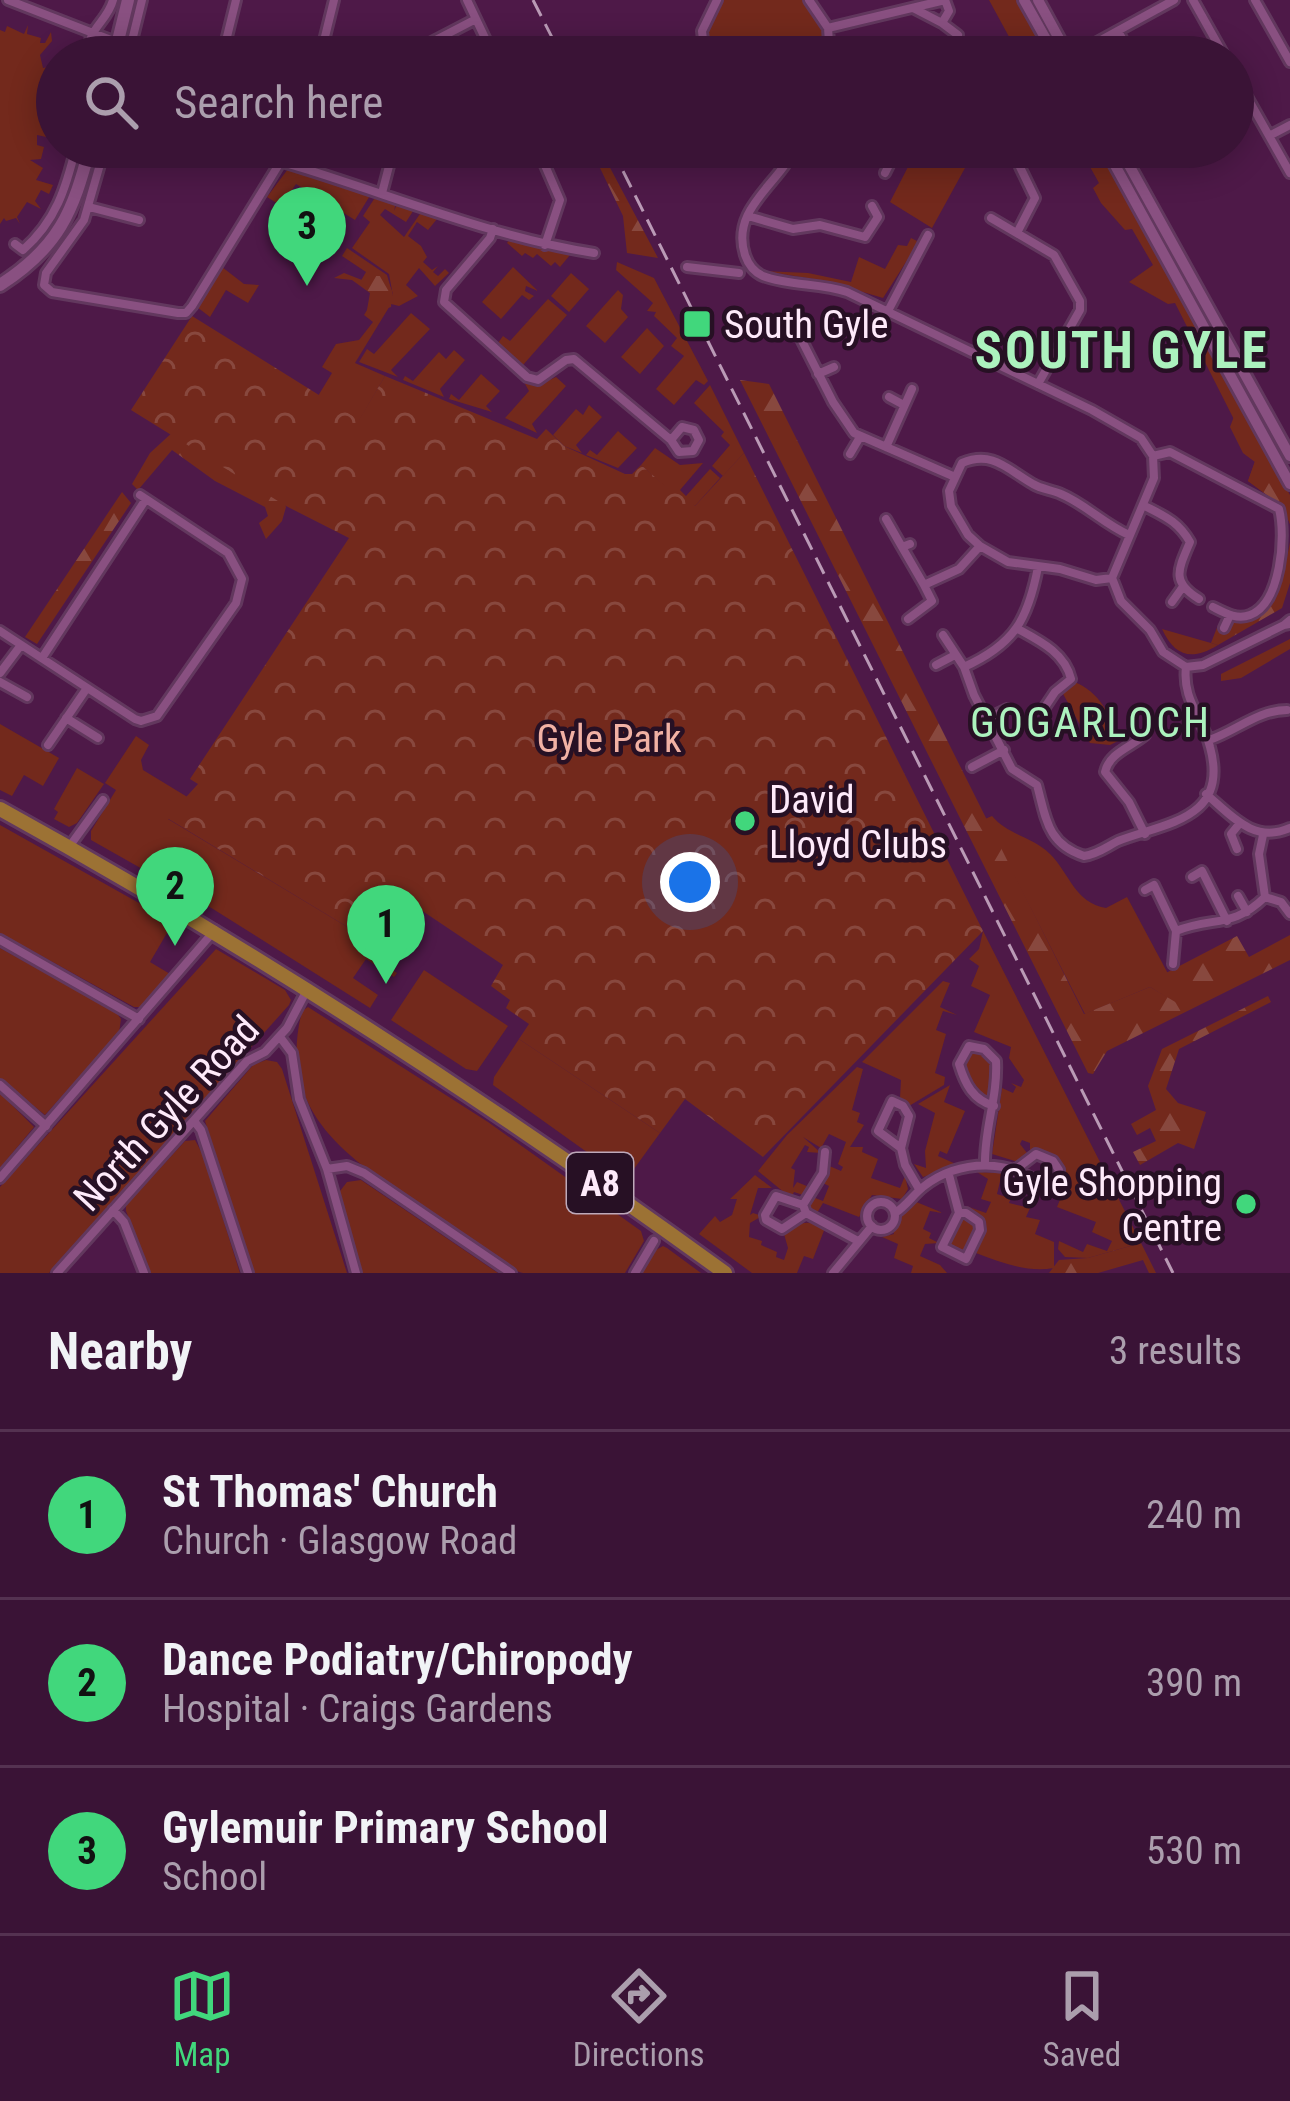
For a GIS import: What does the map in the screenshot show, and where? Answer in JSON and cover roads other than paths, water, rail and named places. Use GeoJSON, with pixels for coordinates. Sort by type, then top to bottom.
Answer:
{"type":"FeatureCollection","features":[{"type":"Feature","properties":{"kind":"main road"},"geometry":{"type":"LineString","coordinates":[[119,36],[128,0]]}},
{"type":"Feature","properties":{"kind":"main road"},"geometry":{"type":"LineString","coordinates":[[0,285],[38,257],[58,233],[74,203],[84,168]]}},
{"type":"Feature","properties":{"kind":"main road","name":"A8"},"geometry":{"type":"LineString","coordinates":[[0,809],[308,988],[544,1143],[725,1273]]}},
{"type":"Feature","properties":{"kind":"street"},"geometry":{"type":"LineString","coordinates":[[91,34],[109,13],[113,0]]}},
{"type":"Feature","properties":{"kind":"street"},"geometry":{"type":"LineString","coordinates":[[133,36],[142,0]]}},
{"type":"Feature","properties":{"kind":"street"},"geometry":{"type":"LineString","coordinates":[[227,36],[236,0]]}},
{"type":"Feature","properties":{"kind":"street"},"geometry":{"type":"LineString","coordinates":[[325,36],[334,0]]}},
{"type":"Feature","properties":{"kind":"street"},"geometry":{"type":"LineString","coordinates":[[466,0],[484,36]]}},
{"type":"Feature","properties":{"kind":"street"},"geometry":{"type":"LineString","coordinates":[[703,36],[717,0]]}},
{"type":"Feature","properties":{"kind":"street"},"geometry":{"type":"LineString","coordinates":[[809,0],[829,36]]}},
{"type":"Feature","properties":{"kind":"street"},"geometry":{"type":"LineString","coordinates":[[828,28],[945,0],[949,11],[942,23]]}},
{"type":"Feature","properties":{"kind":"street"},"geometry":{"type":"LineString","coordinates":[[1024,0],[1044,36]]}},
{"type":"Feature","properties":{"kind":"street"},"geometry":{"type":"LineString","coordinates":[[1038,0],[1058,36]]}},
{"type":"Feature","properties":{"kind":"street"},"geometry":{"type":"LineString","coordinates":[[1109,36],[1174,0]]}},
{"type":"Feature","properties":{"kind":"street"},"geometry":{"type":"LineString","coordinates":[[1193,0],[1213,36]]}},
{"type":"Feature","properties":{"kind":"street"},"geometry":{"type":"LineString","coordinates":[[1255,0],[1290,60]]}},
{"type":"Feature","properties":{"kind":"street"},"geometry":{"type":"LineString","coordinates":[[13,1],[94,36]]}},
{"type":"Feature","properties":{"kind":"street"},"geometry":{"type":"LineString","coordinates":[[914,8],[958,35]]}},
{"type":"Feature","properties":{"kind":"street"},"geometry":{"type":"LineString","coordinates":[[443,36],[476,19]]}},
{"type":"Feature","properties":{"kind":"street"},"geometry":{"type":"LineString","coordinates":[[1118,31],[1121,36]]}},
{"type":"Feature","properties":{"kind":"street"},"geometry":{"type":"LineString","coordinates":[[1254,109],[1290,173]]}},
{"type":"Feature","properties":{"kind":"street"},"geometry":{"type":"LineString","coordinates":[[1269,136],[1290,125]]}},
{"type":"Feature","properties":{"kind":"street"},"geometry":{"type":"LineString","coordinates":[[15,244],[23,250],[52,218],[71,168]]}},
{"type":"Feature","properties":{"kind":"street"},"geometry":{"type":"LineString","coordinates":[[99,168],[89,207],[70,243],[46,273],[44,285],[52,292],[186,313],[277,168]]}},
{"type":"Feature","properties":{"kind":"street"},"geometry":{"type":"LineString","coordinates":[[307,168],[493,229],[594,254]]}},
{"type":"Feature","properties":{"kind":"street"},"geometry":{"type":"LineString","coordinates":[[382,193],[389,168]]}},
{"type":"Feature","properties":{"kind":"street"},"geometry":{"type":"LineString","coordinates":[[545,244],[560,200],[546,168]]}},
{"type":"Feature","properties":{"kind":"street"},"geometry":{"type":"LineString","coordinates":[[782,168],[757,197],[742,229],[744,252],[760,275],[825,285],[888,311],[1131,430],[1153,456],[1154,478],[1112,578],[1121,602],[1150,630],[1163,652],[1186,667],[1203,665],[1288,623]]}},
{"type":"Feature","properties":{"kind":"street"},"geometry":{"type":"LineString","coordinates":[[885,173],[888,168]]}},
{"type":"Feature","properties":{"kind":"street"},"geometry":{"type":"LineString","coordinates":[[1018,231],[1035,198],[1022,168]]}},
{"type":"Feature","properties":{"kind":"street"},"geometry":{"type":"LineString","coordinates":[[1117,168],[1290,484]]}},
{"type":"Feature","properties":{"kind":"street"},"geometry":{"type":"LineString","coordinates":[[1131,168],[1290,456]]}},
{"type":"Feature","properties":{"kind":"street"},"geometry":{"type":"LineString","coordinates":[[748,216],[793,229],[820,225],[865,237],[878,217],[872,206]]}},
{"type":"Feature","properties":{"kind":"street"},"geometry":{"type":"LineString","coordinates":[[89,207],[139,220]]}},
{"type":"Feature","properties":{"kind":"street"},"geometry":{"type":"LineString","coordinates":[[992,218],[1054,255],[1080,301],[1080,310],[1038,384]]}},
{"type":"Feature","properties":{"kind":"street"},"geometry":{"type":"LineString","coordinates":[[493,229],[446,290],[444,302],[527,377],[545,377],[566,360],[582,362],[671,440]]}},
{"type":"Feature","properties":{"kind":"street"},"geometry":{"type":"LineString","coordinates":[[888,311],[928,236]]}},
{"type":"Feature","properties":{"kind":"street"},"geometry":{"type":"LineString","coordinates":[[687,267],[739,273]]}},
{"type":"Feature","properties":{"kind":"street"},"geometry":{"type":"LineString","coordinates":[[797,331],[818,374],[860,437],[955,477]]}},
{"type":"Feature","properties":{"kind":"street"},"geometry":{"type":"LineString","coordinates":[[818,374],[834,367]]}},
{"type":"Feature","properties":{"kind":"street"},"geometry":{"type":"LineString","coordinates":[[886,447],[912,389]]}},
{"type":"Feature","properties":{"kind":"street"},"geometry":{"type":"LineString","coordinates":[[889,397],[902,404]]}},
{"type":"Feature","properties":{"kind":"street"},"geometry":{"type":"LineString","coordinates":[[850,454],[860,437]]}},
{"type":"Feature","properties":{"kind":"street"},"geometry":{"type":"LineString","coordinates":[[1153,456],[1170,452],[1279,509],[1284,553],[1258,612],[1230,615],[1214,607]]}},
{"type":"Feature","properties":{"kind":"street"},"geometry":{"type":"LineString","coordinates":[[1112,578],[1096,580],[1008,562],[968,535],[949,491],[962,463],[988,458],[1019,472],[1030,483],[1062,494],[1129,535]]}},
{"type":"Feature","properties":{"kind":"street"},"geometry":{"type":"LineString","coordinates":[[1248,508],[1254,495]]}},
{"type":"Feature","properties":{"kind":"street"},"geometry":{"type":"LineString","coordinates":[[0,631],[87,688],[141,721],[157,716],[241,593],[242,579],[227,553],[143,497],[42,658]]}},
{"type":"Feature","properties":{"kind":"street"},"geometry":{"type":"LineString","coordinates":[[1143,505],[1174,520],[1195,542],[1178,578],[1182,588],[1199,599]]}},
{"type":"Feature","properties":{"kind":"street"},"geometry":{"type":"LineString","coordinates":[[886,519],[906,545],[932,602],[908,619]]}},
{"type":"Feature","properties":{"kind":"street"},"geometry":{"type":"LineString","coordinates":[[924,585],[959,569],[980,546]]}},
{"type":"Feature","properties":{"kind":"street"},"geometry":{"type":"LineString","coordinates":[[964,667],[986,657],[1018,629],[1038,567]]}},
{"type":"Feature","properties":{"kind":"street"},"geometry":{"type":"LineString","coordinates":[[1172,602],[1182,588]]}},
{"type":"Feature","properties":{"kind":"street"},"geometry":{"type":"LineString","coordinates":[[1224,628],[1230,615]]}},
{"type":"Feature","properties":{"kind":"street"},"geometry":{"type":"LineString","coordinates":[[1018,629],[1050,648],[1068,668],[1071,679],[1043,710]]}},
{"type":"Feature","properties":{"kind":"street"},"geometry":{"type":"LineString","coordinates":[[944,635],[1012,769],[1037,785],[1046,826],[1072,852],[1096,854],[1184,820],[1206,794],[1214,770],[1209,740],[1184,689],[1186,667]]}},
{"type":"Feature","properties":{"kind":"street"},"geometry":{"type":"LineString","coordinates":[[0,673],[21,645]]}},
{"type":"Feature","properties":{"kind":"street"},"geometry":{"type":"LineString","coordinates":[[936,665],[955,655]]}},
{"type":"Feature","properties":{"kind":"street"},"geometry":{"type":"LineString","coordinates":[[0,682],[27,697]]}},
{"type":"Feature","properties":{"kind":"street"},"geometry":{"type":"LineString","coordinates":[[48,746],[87,688]]}},
{"type":"Feature","properties":{"kind":"street"},"geometry":{"type":"LineString","coordinates":[[987,718],[1007,709]]}},
{"type":"Feature","properties":{"kind":"street"},"geometry":{"type":"LineString","coordinates":[[1209,740],[1265,711],[1289,710]]}},
{"type":"Feature","properties":{"kind":"street"},"geometry":{"type":"LineString","coordinates":[[66,718],[98,738]]}},
{"type":"Feature","properties":{"kind":"street"},"geometry":{"type":"LineString","coordinates":[[1145,735],[1114,754],[1105,772],[1129,802],[1145,834]]}},
{"type":"Feature","properties":{"kind":"street"},"geometry":{"type":"LineString","coordinates":[[972,766],[1004,750]]}},
{"type":"Feature","properties":{"kind":"street"},"geometry":{"type":"LineString","coordinates":[[1206,794],[1262,835],[1290,828]]}},
{"type":"Feature","properties":{"kind":"street"},"geometry":{"type":"LineString","coordinates":[[69,847],[103,800]]}},
{"type":"Feature","properties":{"kind":"street"},"geometry":{"type":"LineString","coordinates":[[1237,849],[1231,834],[1240,823]]}},
{"type":"Feature","properties":{"kind":"street"},"geometry":{"type":"LineString","coordinates":[[1262,835],[1259,868],[1265,897]]}},
{"type":"Feature","properties":{"kind":"street"},"geometry":{"type":"LineString","coordinates":[[1192,877],[1202,872],[1227,921]]}},
{"type":"Feature","properties":{"kind":"street"},"geometry":{"type":"LineString","coordinates":[[1154,885],[1176,931],[1173,964]]}},
{"type":"Feature","properties":{"kind":"street"},"geometry":{"type":"LineString","coordinates":[[1238,896],[1247,912]]}},
{"type":"Feature","properties":{"kind":"street"},"geometry":{"type":"LineString","coordinates":[[1176,931],[1196,923],[1227,921],[1265,897]]}},
{"type":"Feature","properties":{"kind":"street"},"geometry":{"type":"LineString","coordinates":[[1265,897],[1281,902],[1290,914]]}},
{"type":"Feature","properties":{"kind":"street"},"geometry":{"type":"LineString","coordinates":[[0,1178],[215,930]]}},
{"type":"Feature","properties":{"kind":"street"},"geometry":{"type":"LineString","coordinates":[[0,940],[139,1019]]}},
{"type":"Feature","properties":{"kind":"street","name":"North Gyle Road"},"geometry":{"type":"LineString","coordinates":[[58,1273],[248,1061],[280,1037],[308,988]]}},
{"type":"Feature","properties":{"kind":"street"},"geometry":{"type":"LineString","coordinates":[[280,1037],[292,1053],[299,1099],[327,1169],[356,1273]]}},
{"type":"Feature","properties":{"kind":"street"},"geometry":{"type":"LineString","coordinates":[[985,1165],[994,1106],[996,1061],[985,1049],[969,1046],[959,1064],[962,1075],[969,1090],[994,1106]]}},
{"type":"Feature","properties":{"kind":"street"},"geometry":{"type":"LineString","coordinates":[[0,1085],[46,1126]]}},
{"type":"Feature","properties":{"kind":"street"},"geometry":{"type":"LineString","coordinates":[[901,1148],[878,1131],[892,1101],[909,1116],[901,1148],[919,1190]]}},
{"type":"Feature","properties":{"kind":"street"},"geometry":{"type":"LineString","coordinates":[[194,1120],[248,1273]]}},
{"type":"Feature","properties":{"kind":"street"},"geometry":{"type":"LineString","coordinates":[[895,1213],[889,1205],[875,1204],[867,1215],[872,1226],[890,1226],[895,1213],[919,1190],[985,1165],[1028,1175],[1046,1190],[1058,1176],[1053,1161],[1036,1154],[1015,1170]]}},
{"type":"Feature","properties":{"kind":"street"},"geometry":{"type":"LineString","coordinates":[[822,1159],[823,1173],[805,1209],[782,1229],[766,1220],[776,1196],[805,1209],[858,1241]]}},
{"type":"Feature","properties":{"kind":"street"},"geometry":{"type":"LineString","coordinates":[[327,1169],[347,1166],[364,1173],[511,1273]]}},
{"type":"Feature","properties":{"kind":"street"},"geometry":{"type":"LineString","coordinates":[[949,1175],[959,1213],[942,1246],[966,1258],[980,1222],[959,1213]]}},
{"type":"Feature","properties":{"kind":"street"},"geometry":{"type":"LineString","coordinates":[[113,1210],[124,1222],[144,1273]]}},
{"type":"Feature","properties":{"kind":"street"},"geometry":{"type":"LineString","coordinates":[[833,1273],[872,1226]]}},
{"type":"Feature","properties":{"kind":"street"},"geometry":{"type":"LineString","coordinates":[[635,1273],[654,1241]]}},
{"type":"Feature","properties":{"kind":"railway"},"geometry":{"type":"LineString","coordinates":[[533,0],[551,36]]}},
{"type":"Feature","properties":{"kind":"railway"},"geometry":{"type":"LineString","coordinates":[[621,168],[1173,1273]]}},
{"type":"Feature","properties":{"kind":"place","name":"Gylemuir Primary School"},"geometry":{"type":"Point","coordinates":[307,286]}},
{"type":"Feature","properties":{"kind":"place","name":"South Gyle"},"geometry":{"type":"Point","coordinates":[697,324]}},
{"type":"Feature","properties":{"kind":"place","name":"David Lloyd Clubs"},"geometry":{"type":"Point","coordinates":[745,821]}},
{"type":"Feature","properties":{"kind":"place","name":"Dance Podiatry/Chiropody"},"geometry":{"type":"Point","coordinates":[175,946]}},
{"type":"Feature","properties":{"kind":"place","name":"St Thomas' Church"},"geometry":{"type":"Point","coordinates":[386,984]}},
{"type":"Feature","properties":{"kind":"place","name":"Gyle Shopping Centre"},"geometry":{"type":"Point","coordinates":[1246,1204]}},
{"type":"Feature","properties":{"kind":"district","name":"SOUTH GYLE"},"geometry":{"type":"Point","coordinates":[1122,350]}},
{"type":"Feature","properties":{"kind":"district","name":"GOGARLOCH"},"geometry":{"type":"Point","coordinates":[1091,722]}},
{"type":"Feature","properties":{"kind":"park label","name":"Gyle Park"},"geometry":{"type":"Point","coordinates":[609,738]}}]}
